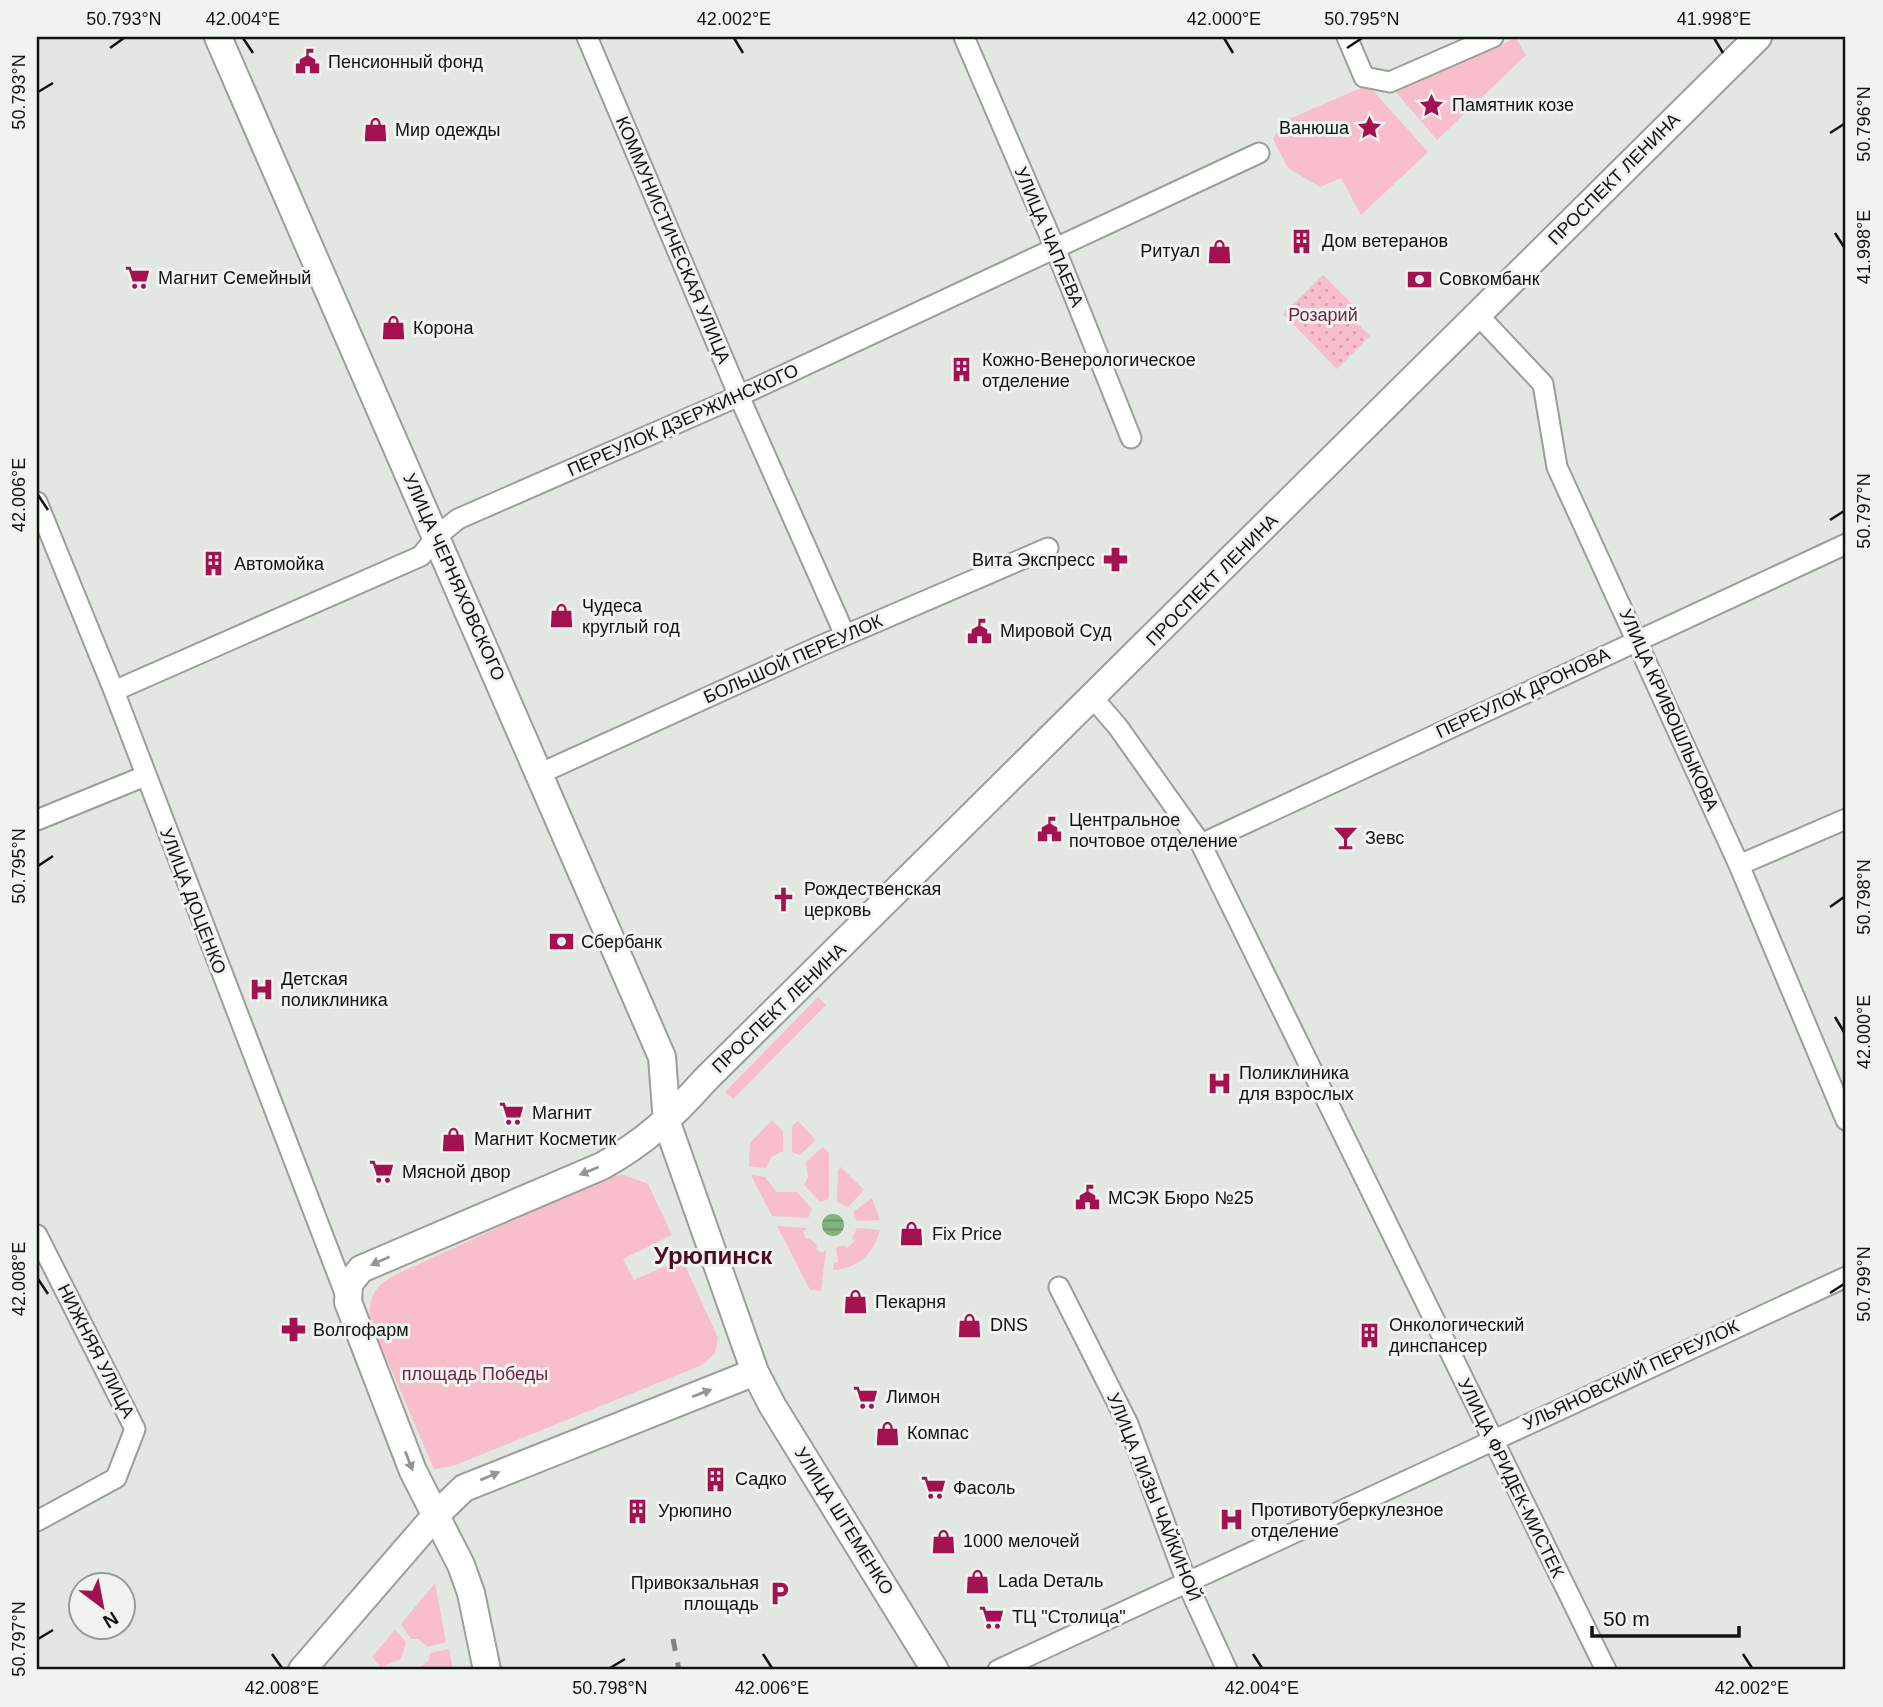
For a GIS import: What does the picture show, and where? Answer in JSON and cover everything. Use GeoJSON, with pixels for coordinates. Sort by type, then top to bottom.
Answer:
{"type":"FeatureCollection","features":[{"type":"Feature","properties":{"kind":"main road","name":"УЛИЦА ЧЕРНЯХОВСКОГО"},"geometry":{"type":"LineString","coordinates":[[218,37],[318,274],[437,536],[662,1057],[667,1123]]}},
{"type":"Feature","properties":{"kind":"main road","name":"ПРОСПЕКТ ЛЕНИНА"},"geometry":{"type":"LineString","coordinates":[[667,1123],[705,1080],[1758,37]]}},
{"type":"Feature","properties":{"kind":"main road"},"geometry":{"type":"LineString","coordinates":[[302,1670],[436,1515],[464,1488],[755,1371],[667,1123],[602,1166],[361,1269],[349,1284],[348,1301],[413,1471],[436,1515],[461,1565],[471,1594],[487,1670]]}},
{"type":"Feature","properties":{"kind":"main road","name":"УЛИЦА ШТЕМЕНКО"},"geometry":{"type":"LineString","coordinates":[[755,1371],[772,1405],[935,1670]]}},
{"type":"Feature","properties":{"kind":"street","name":"КОММУНИСТИЧЕСКАЯ УЛИЦА"},"geometry":{"type":"LineString","coordinates":[[587,37],[739,397],[845,635]]}},
{"type":"Feature","properties":{"kind":"street","name":"УЛИЦА ЧАПАЕВА"},"geometry":{"type":"LineString","coordinates":[[964,37],[1055,248],[1131,438]]}},
{"type":"Feature","properties":{"kind":"street"},"geometry":{"type":"LineString","coordinates":[[1347,37],[1364,77],[1390,82],[1493,37]]}},
{"type":"Feature","properties":{"kind":"street","name":"ПЕРЕУЛОК ДЗЕРЖИНСКОГО"},"geometry":{"type":"LineString","coordinates":[[114,691],[421,556],[437,536],[458,519],[739,397],[1259,153]]}},
{"type":"Feature","properties":{"kind":"street","name":"УЛИЦА КРИВОШЛЫКОВА"},"geometry":{"type":"LineString","coordinates":[[1478,315],[1543,384],[1557,467],[1739,865],[1846,1120]]}},
{"type":"Feature","properties":{"kind":"street","name":"УЛИЦА ДОЦЕНКО"},"geometry":{"type":"LineString","coordinates":[[37,502],[114,691],[348,1301]]}},
{"type":"Feature","properties":{"kind":"street","name":"ПЕРЕУЛОК ДРОНОВА"},"geometry":{"type":"LineString","coordinates":[[1201,844],[1846,544]]}},
{"type":"Feature","properties":{"kind":"street","name":"БОЛЬШОЙ ПЕРЕУЛОК"},"geometry":{"type":"LineString","coordinates":[[539,774],[845,635],[1048,548]]}},
{"type":"Feature","properties":{"kind":"street","name":"УЛИЦА ФРИДЕК-МИСТЕК"},"geometry":{"type":"LineString","coordinates":[[1093,698],[1118,727],[1201,844],[1606,1670]]}},
{"type":"Feature","properties":{"kind":"street"},"geometry":{"type":"LineString","coordinates":[[37,820],[145,776]]}},
{"type":"Feature","properties":{"kind":"street"},"geometry":{"type":"LineString","coordinates":[[1739,865],[1846,819]]}},
{"type":"Feature","properties":{"kind":"street","name":"НИЖНЯЯ УЛИЦА"},"geometry":{"type":"LineString","coordinates":[[37,1235],[135,1429],[116,1478],[37,1521]]}},
{"type":"Feature","properties":{"kind":"street","name":"УЛЬЯНОВСКИЙ ПЕРЕУЛОК"},"geometry":{"type":"LineString","coordinates":[[998,1670],[1846,1277]]}},
{"type":"Feature","properties":{"kind":"street","name":"УЛИЦА ЛИЗЫ ЧАЙКИНОЙ"},"geometry":{"type":"LineString","coordinates":[[1059,1287],[1128,1424],[1187,1583],[1227,1670]]}},
{"type":"Feature","properties":{"kind":"green space"},"geometry":{"type":"Polygon","coordinates":[[[1516,38],[1526,55],[1437,140],[1396,92],[1516,38]]]}},
{"type":"Feature","properties":{"kind":"green space"},"geometry":{"type":"Polygon","coordinates":[[[1368,85],[1428,152],[1361,215],[1341,178],[1320,187],[1288,168],[1273,139],[1282,122],[1368,85]]]}},
{"type":"Feature","properties":{"kind":"green space","name":"Розарий"},"geometry":{"type":"Polygon","coordinates":[[[1323,275],[1360,312],[1353,319],[1370,336],[1337,369],[1283,314],[1323,275]]]}},
{"type":"Feature","properties":{"kind":"green space"},"geometry":{"type":"Polygon","coordinates":[[[818,997],[826,1005],[733,1099],[725,1092],[818,997]]]}},
{"type":"Feature","properties":{"kind":"green space"},"geometry":{"type":"Polygon","coordinates":[[[772,1120],[783,1131],[783,1151],[771,1157],[766,1168],[749,1166],[750,1143],[772,1120]]]}},
{"type":"Feature","properties":{"kind":"green space"},"geometry":{"type":"Polygon","coordinates":[[[798,1121],[816,1140],[800,1155],[792,1152],[792,1126],[798,1121]]]}},
{"type":"Feature","properties":{"kind":"green space"},"geometry":{"type":"Polygon","coordinates":[[[823,1147],[829,1153],[829,1199],[820,1202],[804,1185],[808,1177],[806,1162],[823,1147]]]}},
{"type":"Feature","properties":{"kind":"green space"},"geometry":{"type":"Polygon","coordinates":[[[841,1167],[864,1190],[848,1207],[837,1202],[838,1170],[841,1167]]]}},
{"type":"Feature","properties":{"kind":"green space","name":"площадь Победы"},"geometry":{"type":"Polygon","coordinates":[[[624,1175],[648,1184],[672,1235],[623,1259],[634,1280],[682,1259],[718,1338],[715,1353],[702,1365],[453,1466],[434,1469],[370,1320],[370,1305],[374,1293],[382,1283],[395,1275],[610,1176],[624,1175]]]}},
{"type":"Feature","properties":{"kind":"green space"},"geometry":{"type":"Polygon","coordinates":[[[751,1175],[765,1177],[777,1192],[797,1192],[812,1209],[808,1218],[772,1216],[751,1175]]]}},
{"type":"Feature","properties":{"kind":"green space"},"geometry":{"type":"Polygon","coordinates":[[[872,1198],[880,1220],[857,1221],[853,1212],[872,1198]]]}},
{"type":"Feature","properties":{"kind":"green space"},"geometry":{"type":"Polygon","coordinates":[[[777,1226],[807,1228],[803,1232],[806,1239],[810,1238],[817,1246],[816,1249],[822,1253],[826,1250],[821,1291],[810,1290],[777,1226]]]}},
{"type":"Feature","properties":{"kind":"green space"},"geometry":{"type":"Polygon","coordinates":[[[857,1228],[880,1230],[874,1246],[857,1263],[833,1270],[834,1263],[838,1262],[836,1248],[845,1245],[847,1248],[855,1241],[852,1238],[857,1228]]]}},
{"type":"Feature","properties":{"kind":"green space"},"geometry":{"type":"Polygon","coordinates":[[[435,1583],[446,1642],[428,1647],[418,1639],[411,1639],[401,1624],[435,1583]]]}},
{"type":"Feature","properties":{"kind":"green space"},"geometry":{"type":"Polygon","coordinates":[[[395,1630],[406,1642],[401,1659],[381,1667],[372,1657],[395,1630]]]}},
{"type":"Feature","properties":{"kind":"green space"},"geometry":{"type":"Polygon","coordinates":[[[449,1649],[453,1670],[418,1670],[429,1660],[430,1653],[449,1649]]]}},
{"type":"Feature","properties":{"kind":"shaded area"},"geometry":{"type":"Polygon","coordinates":[[[833,1214],[841,1217],[844,1225],[841,1233],[833,1236],[825,1233],[822,1225],[825,1217],[833,1214]]]}},
{"type":"Feature","properties":{"kind":"railway"},"geometry":{"type":"LineString","coordinates":[[673,1639],[679,1670]]}},
{"type":"Feature","properties":{"kind":"place","name":"Пенсионный фонд"},"geometry":{"type":"Point","coordinates":[308,62]}},
{"type":"Feature","properties":{"kind":"place","name":"Памятник козе"},"geometry":{"type":"Point","coordinates":[1432,105]}},
{"type":"Feature","properties":{"kind":"place","name":"Ванюша"},"geometry":{"type":"Point","coordinates":[1369,128]}},
{"type":"Feature","properties":{"kind":"place","name":"Мир одежды"},"geometry":{"type":"Point","coordinates":[375,130]}},
{"type":"Feature","properties":{"kind":"place","name":"Дом ветеранов"},"geometry":{"type":"Point","coordinates":[1302,241]}},
{"type":"Feature","properties":{"kind":"place","name":"Ритуал"},"geometry":{"type":"Point","coordinates":[1220,251]}},
{"type":"Feature","properties":{"kind":"place","name":"Магнит Семейный"},"geometry":{"type":"Point","coordinates":[138,278]}},
{"type":"Feature","properties":{"kind":"place","name":"Совкомбанк"},"geometry":{"type":"Point","coordinates":[1419,279]}},
{"type":"Feature","properties":{"kind":"place","name":"Корона"},"geometry":{"type":"Point","coordinates":[393,328]}},
{"type":"Feature","properties":{"kind":"place","name":"Кожно-Венерологическое отделение"},"geometry":{"type":"Point","coordinates":[962,370]}},
{"type":"Feature","properties":{"kind":"place","name":"Вита Экспресс"},"geometry":{"type":"Point","coordinates":[1115,560]}},
{"type":"Feature","properties":{"kind":"place","name":"Автомойка"},"geometry":{"type":"Point","coordinates":[214,564]}},
{"type":"Feature","properties":{"kind":"place","name":"Чудеса круглый год"},"geometry":{"type":"Point","coordinates":[562,616]}},
{"type":"Feature","properties":{"kind":"place","name":"Мировой Суд"},"geometry":{"type":"Point","coordinates":[980,631]}},
{"type":"Feature","properties":{"kind":"place","name":"Центральное почтовое отделение"},"geometry":{"type":"Point","coordinates":[1049,830]}},
{"type":"Feature","properties":{"kind":"place","name":"Зевс"},"geometry":{"type":"Point","coordinates":[1345,838]}},
{"type":"Feature","properties":{"kind":"place","name":"Рождественская церковь"},"geometry":{"type":"Point","coordinates":[784,899]}},
{"type":"Feature","properties":{"kind":"place","name":"Сбербанк"},"geometry":{"type":"Point","coordinates":[561,942]}},
{"type":"Feature","properties":{"kind":"place","name":"Детская поликлиника"},"geometry":{"type":"Point","coordinates":[261,989]}},
{"type":"Feature","properties":{"kind":"place","name":"Поликлиника для взрослых"},"geometry":{"type":"Point","coordinates":[1219,1083]}},
{"type":"Feature","properties":{"kind":"place","name":"Магнит"},"geometry":{"type":"Point","coordinates":[512,1113]}},
{"type":"Feature","properties":{"kind":"place","name":"Магнит Косметик"},"geometry":{"type":"Point","coordinates":[454,1139]}},
{"type":"Feature","properties":{"kind":"place","name":"Мясной двор"},"geometry":{"type":"Point","coordinates":[382,1172]}},
{"type":"Feature","properties":{"kind":"place","name":"МСЭК Бюро №25"},"geometry":{"type":"Point","coordinates":[1088,1198]}},
{"type":"Feature","properties":{"kind":"place","name":"Fix Price"},"geometry":{"type":"Point","coordinates":[912,1234]}},
{"type":"Feature","properties":{"kind":"place","name":"Пекарня"},"geometry":{"type":"Point","coordinates":[855,1302]}},
{"type":"Feature","properties":{"kind":"place","name":"DNS"},"geometry":{"type":"Point","coordinates":[970,1325]}},
{"type":"Feature","properties":{"kind":"place","name":"Волгофарм"},"geometry":{"type":"Point","coordinates":[293,1330]}},
{"type":"Feature","properties":{"kind":"place","name":"Онкологический динспансер"},"geometry":{"type":"Point","coordinates":[1369,1335]}},
{"type":"Feature","properties":{"kind":"place","name":"Лимон"},"geometry":{"type":"Point","coordinates":[866,1397]}},
{"type":"Feature","properties":{"kind":"place","name":"Компас"},"geometry":{"type":"Point","coordinates":[887,1433]}},
{"type":"Feature","properties":{"kind":"place","name":"Садко"},"geometry":{"type":"Point","coordinates":[715,1479]}},
{"type":"Feature","properties":{"kind":"place","name":"Фасоль"},"geometry":{"type":"Point","coordinates":[933,1488]}},
{"type":"Feature","properties":{"kind":"place","name":"Урюпино"},"geometry":{"type":"Point","coordinates":[638,1511]}},
{"type":"Feature","properties":{"kind":"place","name":"Противотуберкулезное отделение"},"geometry":{"type":"Point","coordinates":[1231,1520]}},
{"type":"Feature","properties":{"kind":"place","name":"1000 мелочей"},"geometry":{"type":"Point","coordinates":[943,1541]}},
{"type":"Feature","properties":{"kind":"place","name":"Lada Dеталь"},"geometry":{"type":"Point","coordinates":[978,1581]}},
{"type":"Feature","properties":{"kind":"place","name":"Привокзальная площадь"},"geometry":{"type":"Point","coordinates":[779,1593]}},
{"type":"Feature","properties":{"kind":"place","name":"ТЦ \"Столица\""},"geometry":{"type":"Point","coordinates":[992,1617]}},
{"type":"Feature","properties":{"kind":"district","name":"Урюпинск"},"geometry":{"type":"Point","coordinates":[713,1255]}}]}
